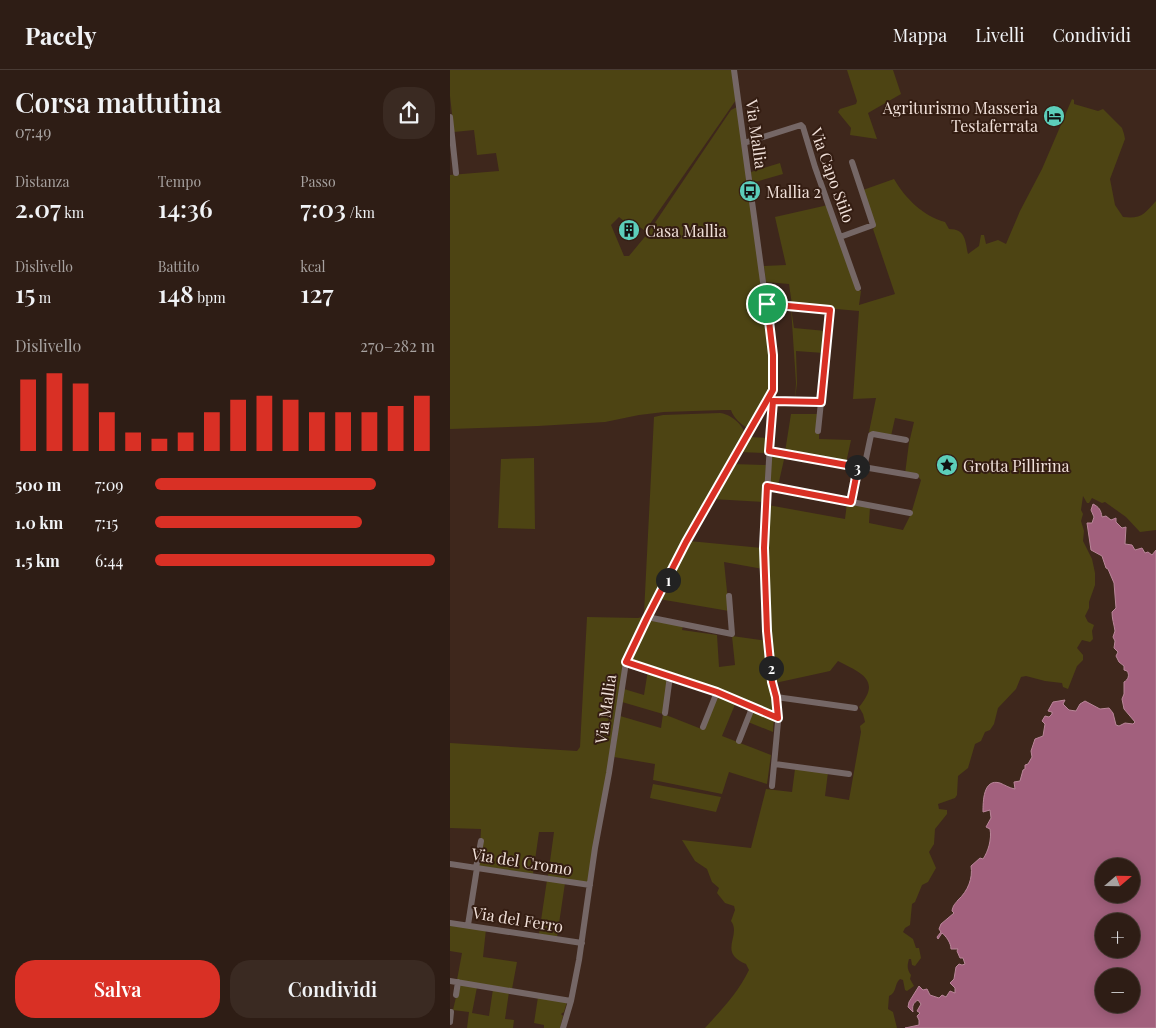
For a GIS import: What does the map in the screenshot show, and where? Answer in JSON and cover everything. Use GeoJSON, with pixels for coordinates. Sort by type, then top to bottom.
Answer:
{"type":"FeatureCollection","features":[{"type":"Feature","properties":{"kind":"street","name":"Via Mallia"},"geometry":{"type":"LineString","coordinates":[[734,70],[773,355],[773,390],[770,401],[764,548],[767,631],[778,718],[772,786]]}},
{"type":"Feature","properties":{"kind":"street"},"geometry":{"type":"LineString","coordinates":[[450,117],[456,172]]}},
{"type":"Feature","properties":{"kind":"street","name":"Via Capo Stilo"},"geometry":{"type":"LineString","coordinates":[[744,143],[800,125],[803,127],[815,167],[858,288]]}},
{"type":"Feature","properties":{"kind":"street"},"geometry":{"type":"LineString","coordinates":[[840,237],[873,225],[852,162]]}},
{"type":"Feature","properties":{"kind":"street"},"geometry":{"type":"LineString","coordinates":[[767,304],[830,310],[818,431]]}},
{"type":"Feature","properties":{"kind":"street","name":"Via Mallia"},"geometry":{"type":"LineString","coordinates":[[563,1028],[571,1001],[582,942],[626,662],[700,516],[770,401]]}},
{"type":"Feature","properties":{"kind":"street"},"geometry":{"type":"LineString","coordinates":[[770,401],[821,402]]}},
{"type":"Feature","properties":{"kind":"street"},"geometry":{"type":"LineString","coordinates":[[851,502],[871,435],[906,440]]}},
{"type":"Feature","properties":{"kind":"street"},"geometry":{"type":"LineString","coordinates":[[769,451],[916,476]]}},
{"type":"Feature","properties":{"kind":"street"},"geometry":{"type":"LineString","coordinates":[[767,486],[910,512]]}},
{"type":"Feature","properties":{"kind":"street"},"geometry":{"type":"LineString","coordinates":[[647,618],[732,634],[729,596]]}},
{"type":"Feature","properties":{"kind":"street"},"geometry":{"type":"LineString","coordinates":[[626,662],[717,692],[778,718]]}},
{"type":"Feature","properties":{"kind":"street"},"geometry":{"type":"LineString","coordinates":[[665,712],[670,676]]}},
{"type":"Feature","properties":{"kind":"street"},"geometry":{"type":"LineString","coordinates":[[703,727],[717,692]]}},
{"type":"Feature","properties":{"kind":"street"},"geometry":{"type":"LineString","coordinates":[[776,697],[855,708]]}},
{"type":"Feature","properties":{"kind":"street"},"geometry":{"type":"LineString","coordinates":[[739,741],[752,708]]}},
{"type":"Feature","properties":{"kind":"street"},"geometry":{"type":"LineString","coordinates":[[775,764],[850,774]]}},
{"type":"Feature","properties":{"kind":"street"},"geometry":{"type":"LineString","coordinates":[[468,925],[481,840]]}},
{"type":"Feature","properties":{"kind":"street","name":"Via del Cromo"},"geometry":{"type":"LineString","coordinates":[[450,864],[590,885]]}},
{"type":"Feature","properties":{"kind":"street","name":"Via del Ferro"},"geometry":{"type":"LineString","coordinates":[[450,922],[582,942]]}},
{"type":"Feature","properties":{"kind":"street"},"geometry":{"type":"LineString","coordinates":[[450,981],[571,1001]]}},
{"type":"Feature","properties":{"kind":"street"},"geometry":{"type":"LineString","coordinates":[[456,995],[458,982]]}},
{"type":"Feature","properties":{"kind":"street"},"geometry":{"type":"LineString","coordinates":[[450,1022],[451,1012]]}},
{"type":"Feature","properties":{"kind":"shaded area"},"geometry":{"type":"Polygon","coordinates":[[[450,70],[732,70],[736,100],[645,231],[632,221],[629,225],[619,217],[611,225],[624,256],[629,256],[648,233],[731,110],[737,107],[772,362],[770,389],[748,428],[738,421],[731,410],[724,410],[664,412],[605,422],[450,429],[450,175],[499,171],[496,153],[477,155],[474,130],[454,132],[450,96],[450,70]]]}},
{"type":"Feature","properties":{"kind":"shaded area"},"geometry":{"type":"Polygon","coordinates":[[[847,70],[893,70],[901,94],[868,113],[877,139],[850,135],[851,128],[838,112],[840,109],[856,104],[857,101],[847,70]]]}},
{"type":"Feature","properties":{"kind":"shaded area"},"geometry":{"type":"Polygon","coordinates":[[[1072,99],[1074,104],[1098,111],[1103,109],[1122,128],[1125,139],[1110,179],[1115,205],[1123,217],[1142,215],[1156,201],[1156,530],[1140,532],[1126,517],[1105,502],[1102,503],[1092,498],[1087,503],[1083,496],[1081,521],[1084,531],[1083,541],[1092,559],[1095,573],[1095,585],[1085,616],[1088,622],[1094,625],[1092,631],[1093,639],[1090,642],[1082,640],[1077,648],[1083,655],[1083,660],[1077,666],[1068,689],[1063,687],[1062,683],[1026,676],[1021,677],[1016,689],[998,708],[994,724],[990,730],[985,732],[981,741],[975,744],[968,768],[958,776],[957,795],[955,798],[938,804],[939,809],[947,810],[947,814],[935,829],[934,844],[929,852],[936,868],[928,882],[922,885],[915,902],[912,904],[910,925],[903,932],[913,939],[916,948],[919,948],[921,958],[915,966],[912,965],[911,959],[909,959],[908,964],[911,975],[910,979],[914,986],[907,991],[905,990],[903,980],[900,979],[892,995],[889,996],[888,1009],[893,1012],[897,1028],[705,1028],[735,993],[749,970],[746,964],[737,959],[731,949],[734,927],[731,921],[735,910],[734,906],[725,903],[717,893],[719,888],[712,882],[707,869],[695,861],[682,840],[751,848],[766,789],[792,792],[795,769],[828,772],[825,796],[849,800],[861,732],[860,726],[865,722],[859,707],[869,690],[866,678],[838,661],[830,671],[775,683],[770,639],[768,594],[768,505],[845,519],[847,503],[870,507],[869,523],[903,530],[911,514],[921,480],[915,473],[905,474],[914,422],[895,418],[891,436],[869,432],[876,398],[853,399],[859,311],[792,305],[789,284],[766,282],[764,266],[786,265],[775,217],[828,205],[857,289],[861,291],[859,305],[895,294],[873,229],[875,227],[863,190],[894,179],[904,193],[922,211],[945,222],[949,229],[962,233],[968,254],[979,246],[981,235],[984,235],[986,244],[998,240],[1006,244],[1020,211],[1042,169],[1072,99]]]}},
{"type":"Feature","properties":{"kind":"shaded area"},"geometry":{"type":"Polygon","coordinates":[[[780,163],[783,174],[752,183],[751,172],[780,163]]]}},
{"type":"Feature","properties":{"kind":"shaded area"},"geometry":{"type":"Polygon","coordinates":[[[791,308],[794,328],[826,331],[824,353],[796,351],[797,383],[795,400],[796,383],[791,308]]]}},
{"type":"Feature","properties":{"kind":"shaded area"},"geometry":{"type":"Polygon","coordinates":[[[720,413],[736,420],[745,434],[628,652],[589,883],[548,876],[554,832],[539,832],[533,874],[479,866],[481,829],[450,828],[450,743],[577,751],[580,747],[587,617],[638,618],[642,617],[644,613],[654,417],[720,413]]]}},
{"type":"Feature","properties":{"kind":"shaded area"},"geometry":{"type":"Polygon","coordinates":[[[791,414],[818,414],[817,433],[819,434],[819,439],[851,440],[846,463],[785,452],[791,414]]]}},
{"type":"Feature","properties":{"kind":"shaded area"},"geometry":{"type":"Polygon","coordinates":[[[748,437],[768,438],[767,453],[739,452],[748,437]]]}},
{"type":"Feature","properties":{"kind":"shaded area"},"geometry":{"type":"Polygon","coordinates":[[[773,453],[785,455],[778,486],[769,484],[771,456],[773,456],[773,453]]]}},
{"type":"Feature","properties":{"kind":"shaded area"},"geometry":{"type":"Polygon","coordinates":[[[534,458],[535,529],[498,528],[501,459],[534,458]]]}},
{"type":"Feature","properties":{"kind":"shaded area"},"geometry":{"type":"Polygon","coordinates":[[[732,464],[766,465],[765,502],[712,499],[732,464]]]}},
{"type":"Feature","properties":{"kind":"shaded area"},"geometry":{"type":"Polygon","coordinates":[[[1093,504],[1097,506],[1102,517],[1106,516],[1111,520],[1116,518],[1116,522],[1122,528],[1126,527],[1125,544],[1132,545],[1135,550],[1142,548],[1145,553],[1148,552],[1152,555],[1156,550],[1156,1028],[905,1028],[919,1025],[917,1016],[920,1013],[917,1011],[921,1004],[918,1000],[915,1002],[913,1012],[908,1007],[919,986],[923,990],[927,989],[930,995],[939,998],[942,995],[946,997],[950,991],[955,993],[955,988],[950,983],[954,979],[956,967],[959,964],[965,964],[963,958],[960,958],[958,949],[951,949],[944,934],[942,933],[938,939],[937,937],[941,932],[939,929],[941,924],[954,913],[952,911],[954,906],[965,893],[970,880],[971,866],[980,858],[983,859],[988,849],[990,829],[986,827],[991,818],[990,810],[983,812],[987,787],[994,782],[1015,789],[1014,782],[1020,781],[1025,765],[1028,764],[1032,757],[1031,751],[1035,739],[1043,736],[1045,724],[1042,721],[1045,716],[1049,717],[1052,714],[1052,712],[1048,711],[1053,702],[1065,700],[1063,704],[1069,710],[1076,711],[1080,704],[1085,701],[1100,709],[1109,708],[1113,713],[1116,725],[1133,724],[1135,722],[1124,709],[1122,699],[1124,682],[1128,674],[1124,670],[1124,666],[1119,662],[1116,656],[1118,652],[1114,648],[1115,641],[1113,637],[1115,631],[1112,612],[1116,608],[1114,583],[1102,556],[1091,550],[1087,523],[1092,523],[1094,517],[1091,510],[1093,504]]]}},
{"type":"Feature","properties":{"kind":"shaded area"},"geometry":{"type":"Polygon","coordinates":[[[689,541],[762,548],[763,569],[724,562],[729,611],[659,599],[689,541]]]}},
{"type":"Feature","properties":{"kind":"shaded area"},"geometry":{"type":"Polygon","coordinates":[[[647,620],[683,626],[682,630],[717,635],[719,667],[735,665],[732,636],[767,641],[774,713],[647,667],[644,664],[629,661],[647,620]]]}},
{"type":"Feature","properties":{"kind":"shaded area"},"geometry":{"type":"Polygon","coordinates":[[[648,670],[668,676],[666,715],[704,730],[717,696],[736,702],[722,736],[771,755],[767,784],[729,772],[722,794],[653,780],[655,764],[614,757],[620,716],[661,728],[663,714],[622,702],[624,689],[644,695],[648,670]]]}},
{"type":"Feature","properties":{"kind":"shaded area"},"geometry":{"type":"Polygon","coordinates":[[[753,709],[774,717],[773,732],[748,722],[753,709]]]}},
{"type":"Feature","properties":{"kind":"shaded area"},"geometry":{"type":"Polygon","coordinates":[[[653,784],[721,797],[716,812],[650,798],[653,784]]]}},
{"type":"Feature","properties":{"kind":"shaded area"},"geometry":{"type":"Polygon","coordinates":[[[547,880],[565,883],[557,937],[539,934],[547,880]]]}},
{"type":"Feature","properties":{"kind":"shaded area"},"geometry":{"type":"Polygon","coordinates":[[[450,924],[486,929],[483,957],[517,962],[512,989],[457,980],[462,953],[450,951],[450,924]]]}},
{"type":"Feature","properties":{"kind":"shaded area"},"geometry":{"type":"Polygon","coordinates":[[[459,984],[477,987],[472,1013],[489,1016],[493,989],[509,992],[505,1019],[514,1020],[513,1028],[467,1028],[469,1012],[453,1010],[459,984]]]}},
{"type":"Feature","properties":{"kind":"shaded area"},"geometry":{"type":"Polygon","coordinates":[[[538,997],[567,1002],[564,1012],[561,1014],[563,1016],[560,1028],[544,1028],[544,1025],[534,1023],[538,997]]]}},
{"type":"Feature","properties":{"kind":"place","name":"Agriturismo Masseria Testaferrata"},"geometry":{"type":"Point","coordinates":[1054,116]}},
{"type":"Feature","properties":{"kind":"place","name":"Mallia 2"},"geometry":{"type":"Point","coordinates":[750,191]}},
{"type":"Feature","properties":{"kind":"place","name":"Casa Mallia"},"geometry":{"type":"Point","coordinates":[629,230]}},
{"type":"Feature","properties":{"kind":"place","name":"Grotta Pillirina"},"geometry":{"type":"Point","coordinates":[947,465]}},
{"type":"Feature","properties":{"kind":"route"},"geometry":{"type":"LineString","coordinates":[[767,304],[830,310],[821,402],[773,401],[769,451],[858,467],[851,502],[767,486],[764,548],[767,631],[778,718],[717,692],[626,662],[686,542],[773,390],[773,355],[767,304]]}}]}
